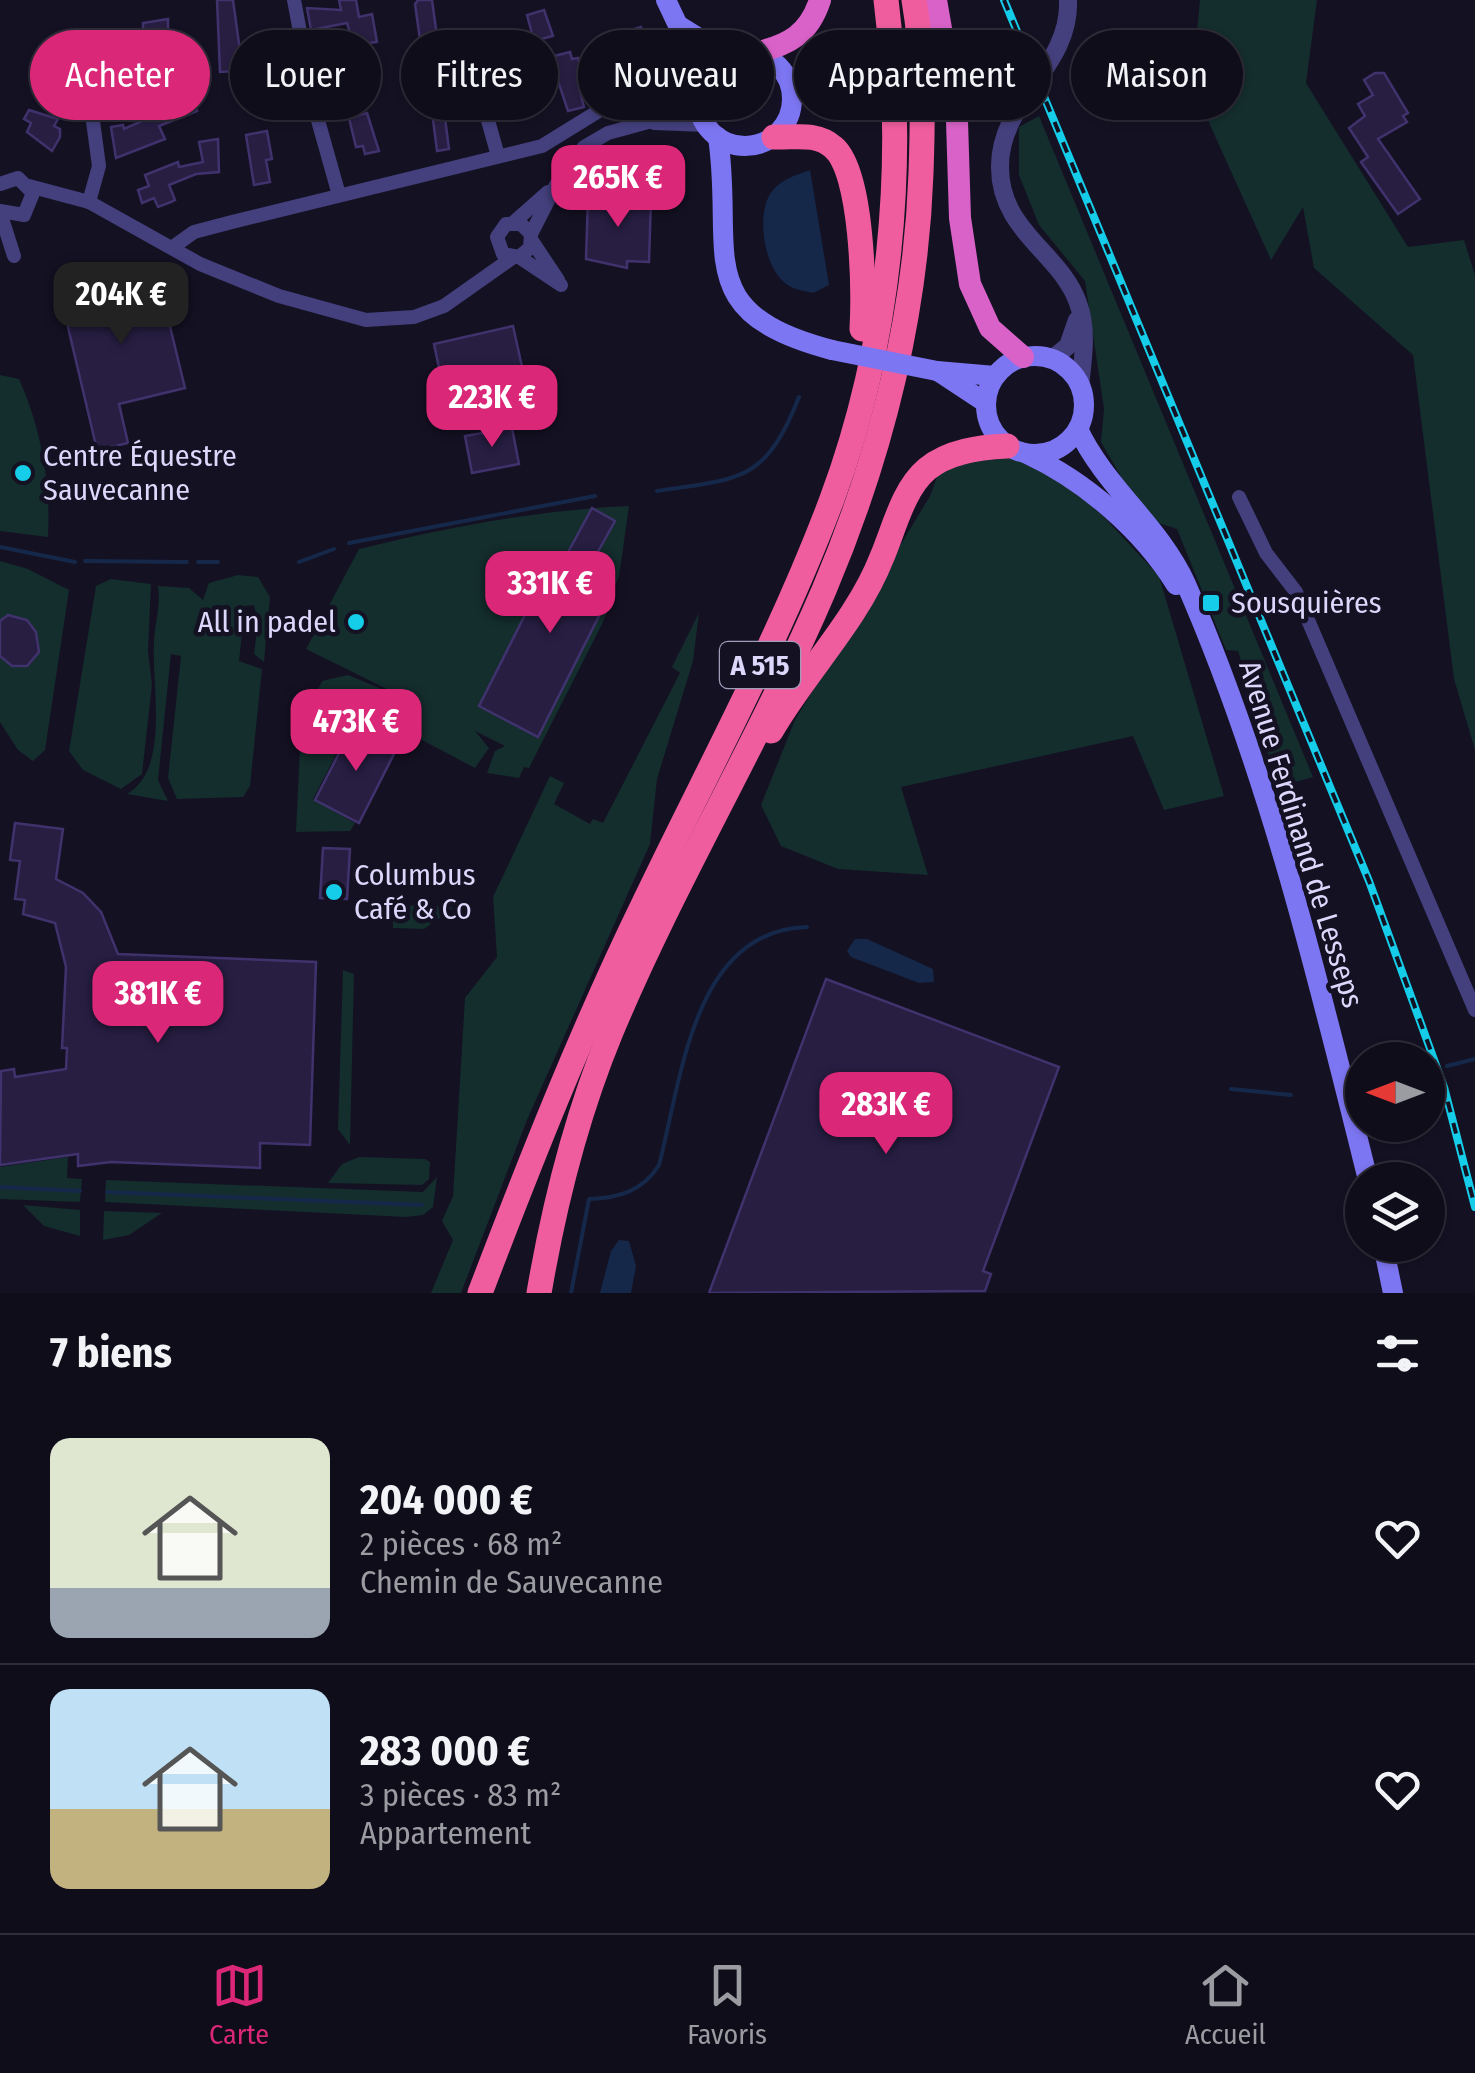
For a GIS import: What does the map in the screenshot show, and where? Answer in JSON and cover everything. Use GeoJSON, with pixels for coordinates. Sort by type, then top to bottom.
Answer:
{"type":"FeatureCollection","features":[{"type":"Feature","properties":{"kind":"highway"},"geometry":{"type":"LineString","coordinates":[[774,48],[788,45],[813,21],[820,0]]}},
{"type":"Feature","properties":{"kind":"highway","name":"A 515"},"geometry":{"type":"LineString","coordinates":[[480,1293],[596,1007],[754,678],[834,495],[860,408],[879,312],[892,207],[894,103],[886,0]]}},
{"type":"Feature","properties":{"kind":"highway","name":"A 515"},"geometry":{"type":"LineString","coordinates":[[539,1293],[588,1095],[644,958],[824,590],[886,412],[906,320],[920,216],[924,97],[914,0]]}},
{"type":"Feature","properties":{"kind":"highway"},"geometry":{"type":"LineString","coordinates":[[936,0],[957,121],[960,218],[970,284],[990,328],[1024,357]]}},
{"type":"Feature","properties":{"kind":"highway"},"geometry":{"type":"LineString","coordinates":[[754,678],[832,460],[850,393],[863,314],[857,229],[849,177],[840,155],[817,138],[774,137]]}},
{"type":"Feature","properties":{"kind":"highway"},"geometry":{"type":"LineString","coordinates":[[644,958],[779,718],[842,628],[880,564],[916,482],[926,470],[955,455],[1017,450]]}},
{"type":"Feature","properties":{"kind":"main road"},"geometry":{"type":"LineString","coordinates":[[666,0],[681,30]]}},
{"type":"Feature","properties":{"kind":"main road"},"geometry":{"type":"LineString","coordinates":[[678,24],[687,30]]}},
{"type":"Feature","properties":{"kind":"main road"},"geometry":{"type":"LineString","coordinates":[[712,132],[745,146],[774,137],[784,126],[792,96],[781,69],[774,65]]}},
{"type":"Feature","properties":{"kind":"main road"},"geometry":{"type":"LineString","coordinates":[[708,120],[724,184],[722,264],[733,294],[750,316],[787,338],[937,371],[995,376],[1024,357],[1052,359],[1064,365],[1080,386],[1084,400],[1078,429],[1056,450],[1017,450],[995,434],[986,403],[995,376]]}},
{"type":"Feature","properties":{"kind":"main road"},"geometry":{"type":"LineString","coordinates":[[724,184],[745,146]]}},
{"type":"Feature","properties":{"kind":"main road"},"geometry":{"type":"LineString","coordinates":[[937,371],[986,403]]}},
{"type":"Feature","properties":{"kind":"main road","name":"Avenue Ferdinand de Lesseps"},"geometry":{"type":"LineString","coordinates":[[1078,429],[1100,469],[1173,558],[1201,625],[1256,767],[1324,1005],[1363,1162]]}},
{"type":"Feature","properties":{"kind":"main road","name":"Avenue Ferdinand de Lesseps"},"geometry":{"type":"LineString","coordinates":[[1017,450],[1064,471],[1096,497],[1172,577],[1201,625]]}},
{"type":"Feature","properties":{"kind":"main road"},"geometry":{"type":"LineString","coordinates":[[1387,1262],[1393,1293]]}},
{"type":"Feature","properties":{"kind":"street"},"geometry":{"type":"LineString","coordinates":[[294,0],[314,106],[339,194]]}},
{"type":"Feature","properties":{"kind":"street"},"geometry":{"type":"LineString","coordinates":[[1068,0],[1061,46],[1009,123],[1000,164],[1012,213],[1079,304],[1084,339],[1080,386]]}},
{"type":"Feature","properties":{"kind":"street"},"geometry":{"type":"LineString","coordinates":[[83,201],[99,166],[93,120]]}},
{"type":"Feature","properties":{"kind":"street"},"geometry":{"type":"LineString","coordinates":[[488,120],[498,156]]}},
{"type":"Feature","properties":{"kind":"street"},"geometry":{"type":"LineString","coordinates":[[173,248],[194,232],[558,139],[586,120]]}},
{"type":"Feature","properties":{"kind":"street"},"geometry":{"type":"LineString","coordinates":[[473,289],[498,246],[500,230],[556,184],[591,142],[651,120]]}},
{"type":"Feature","properties":{"kind":"street"},"geometry":{"type":"LineString","coordinates":[[648,122],[712,132]]}},
{"type":"Feature","properties":{"kind":"street"},"geometry":{"type":"LineString","coordinates":[[3,180],[18,178],[29,186],[83,201],[200,264],[278,296],[366,320],[414,317],[473,289],[516,258],[532,237],[556,184]]}},
{"type":"Feature","properties":{"kind":"street"},"geometry":{"type":"LineString","coordinates":[[29,186],[28,210],[12,236],[14,256],[0,212],[28,210],[83,201]]}},
{"type":"Feature","properties":{"kind":"street"},"geometry":{"type":"LineString","coordinates":[[498,246],[561,285],[532,237],[514,222]]}},
{"type":"Feature","properties":{"kind":"street"},"geometry":{"type":"LineString","coordinates":[[1052,359],[1075,334],[1079,304]]}},
{"type":"Feature","properties":{"kind":"street"},"geometry":{"type":"LineString","coordinates":[[1238,497],[1266,553],[1296,592],[1475,1010]]}},
{"type":"Feature","properties":{"kind":"green space"},"geometry":{"type":"Polygon","coordinates":[[[1200,0],[1317,0],[1306,83],[1408,247],[1464,240],[1475,275],[1475,750],[1454,679],[1413,355],[1314,268],[1303,207],[1271,260],[1208,120],[1243,120],[1243,30],[1197,30],[1200,0]]]}},
{"type":"Feature","properties":{"kind":"green space"},"geometry":{"type":"Polygon","coordinates":[[[1041,120],[1313,777],[1281,786],[1250,710],[1256,707],[1238,651],[1226,650],[1177,529],[1155,522],[1128,489],[1101,442],[1104,409],[1085,281],[1039,225],[1019,175],[1019,127],[1041,120]]]}},
{"type":"Feature","properties":{"kind":"green space","name":"Centre Équestre Sauvecanne"},"geometry":{"type":"Polygon","coordinates":[[[0,375],[19,379],[39,436],[46,476],[48,537],[0,531],[0,375]]]}},
{"type":"Feature","properties":{"kind":"green space"},"geometry":{"type":"Polygon","coordinates":[[[991,453],[1025,462],[1062,481],[1103,516],[1159,576],[1224,796],[1164,810],[1133,736],[901,787],[928,875],[838,869],[781,846],[761,805],[795,720],[930,496],[938,474],[991,453]]]}},
{"type":"Feature","properties":{"kind":"green space"},"geometry":{"type":"Polygon","coordinates":[[[629,506],[619,577],[604,607],[608,610],[529,768],[524,767],[519,778],[487,773],[495,751],[505,746],[475,731],[489,748],[475,768],[365,710],[351,726],[313,799],[355,823],[350,831],[296,832],[301,726],[322,681],[348,675],[411,701],[306,649],[359,549],[493,521],[629,506]]]}},
{"type":"Feature","properties":{"kind":"green space"},"geometry":{"type":"Polygon","coordinates":[[[0,561],[28,569],[69,590],[45,750],[33,761],[18,750],[0,722],[0,561]]]}},
{"type":"Feature","properties":{"kind":"green space"},"geometry":{"type":"Polygon","coordinates":[[[238,575],[258,577],[270,597],[264,662],[254,654],[258,622],[254,605],[245,606],[239,661],[262,669],[250,786],[243,797],[177,799],[168,778],[181,656],[171,654],[158,780],[168,801],[127,794],[141,782],[154,746],[158,586],[189,588],[203,600],[209,583],[238,575]]]}},
{"type":"Feature","properties":{"kind":"green space"},"geometry":{"type":"Polygon","coordinates":[[[111,579],[151,584],[148,651],[152,685],[142,774],[121,789],[83,770],[69,751],[96,586],[111,579]]]}},
{"type":"Feature","properties":{"kind":"green space"},"geometry":{"type":"Polygon","coordinates":[[[699,613],[693,661],[657,779],[650,844],[527,1120],[461,1293],[431,1293],[453,1240],[442,1221],[453,1196],[465,998],[497,957],[493,897],[550,776],[564,783],[554,804],[590,824],[593,819],[603,823],[680,673],[672,667],[699,613]]]}},
{"type":"Feature","properties":{"kind":"green space"},"geometry":{"type":"Polygon","coordinates":[[[393,905],[452,909],[424,929],[393,928],[393,905]]]}},
{"type":"Feature","properties":{"kind":"green space"},"geometry":{"type":"Polygon","coordinates":[[[343,970],[354,974],[350,1145],[338,1129],[343,970]]]}},
{"type":"Feature","properties":{"kind":"green space"},"geometry":{"type":"Polygon","coordinates":[[[68,1157],[67,1178],[82,1179],[80,1202],[0,1199],[0,1167],[68,1157]]]}},
{"type":"Feature","properties":{"kind":"green space"},"geometry":{"type":"Polygon","coordinates":[[[359,1157],[425,1159],[430,1162],[429,1179],[422,1185],[328,1183],[342,1164],[359,1157]]]}},
{"type":"Feature","properties":{"kind":"green space"},"geometry":{"type":"Polygon","coordinates":[[[437,1177],[433,1207],[423,1215],[406,1217],[105,1202],[106,1180],[423,1192],[437,1177]]]}},
{"type":"Feature","properties":{"kind":"green space"},"geometry":{"type":"Polygon","coordinates":[[[23,1205],[80,1210],[80,1236],[44,1226],[23,1205]]]}},
{"type":"Feature","properties":{"kind":"green space"},"geometry":{"type":"Polygon","coordinates":[[[104,1211],[162,1213],[129,1235],[103,1240],[104,1211]]]}},
{"type":"Feature","properties":{"kind":"water"},"geometry":{"type":"Polygon","coordinates":[[[810,170],[829,285],[813,293],[793,288],[774,270],[763,230],[770,194],[788,179],[810,170]]]}},
{"type":"Feature","properties":{"kind":"water"},"geometry":{"type":"Polygon","coordinates":[[[855,939],[867,939],[933,969],[934,982],[919,983],[851,957],[847,951],[855,939]]]}},
{"type":"Feature","properties":{"kind":"water"},"geometry":{"type":"Polygon","coordinates":[[[619,1240],[629,1241],[636,1266],[631,1293],[600,1293],[611,1251],[619,1240]]]}},
{"type":"Feature","properties":{"kind":"building"},"geometry":{"type":"Polygon","coordinates":[[[217,0],[233,0],[237,30],[230,30],[230,71],[220,72],[217,0]]]}},
{"type":"Feature","properties":{"kind":"building"},"geometry":{"type":"Polygon","coordinates":[[[339,0],[356,0],[359,17],[372,14],[375,30],[349,30],[347,23],[311,30],[307,8],[341,10],[339,0]]]}},
{"type":"Feature","properties":{"kind":"building"},"geometry":{"type":"Polygon","coordinates":[[[418,0],[432,0],[436,30],[419,30],[415,4],[418,0]]]}},
{"type":"Feature","properties":{"kind":"building"},"geometry":{"type":"Polygon","coordinates":[[[544,10],[551,30],[531,30],[527,15],[544,10]]]}},
{"type":"Feature","properties":{"kind":"building"},"geometry":{"type":"Polygon","coordinates":[[[168,19],[168,30],[143,30],[143,23],[168,19]]]}},
{"type":"Feature","properties":{"kind":"building"},"geometry":{"type":"Polygon","coordinates":[[[570,52],[572,59],[578,58],[578,108],[568,111],[558,81],[558,55],[570,52]]]}},
{"type":"Feature","properties":{"kind":"building"},"geometry":{"type":"Polygon","coordinates":[[[1384,73],[1408,113],[1403,116],[1407,122],[1378,139],[1420,199],[1398,214],[1361,162],[1368,157],[1349,128],[1365,116],[1358,104],[1373,95],[1364,80],[1384,73]]]}},
{"type":"Feature","properties":{"kind":"building"},"geometry":{"type":"Polygon","coordinates":[[[29,110],[30,120],[57,120],[54,126],[60,129],[60,137],[52,151],[27,132],[31,123],[24,119],[29,110]]]}},
{"type":"Feature","properties":{"kind":"building"},"geometry":{"type":"Polygon","coordinates":[[[144,120],[174,120],[159,126],[165,139],[116,158],[111,127],[123,125],[124,129],[144,120]]]}},
{"type":"Feature","properties":{"kind":"building"},"geometry":{"type":"Polygon","coordinates":[[[349,120],[369,120],[379,151],[365,154],[363,146],[356,147],[349,120]]]}},
{"type":"Feature","properties":{"kind":"building"},"geometry":{"type":"Polygon","coordinates":[[[433,120],[445,120],[449,149],[437,151],[433,120]]]}},
{"type":"Feature","properties":{"kind":"building"},"geometry":{"type":"Polygon","coordinates":[[[267,131],[272,159],[266,160],[270,182],[254,185],[246,135],[267,131]]]}},
{"type":"Feature","properties":{"kind":"building"},"geometry":{"type":"Polygon","coordinates":[[[218,139],[219,172],[196,174],[169,185],[175,200],[171,202],[158,207],[154,198],[142,203],[138,190],[149,186],[145,175],[178,162],[179,167],[203,162],[199,142],[218,139]]]}},
{"type":"Feature","properties":{"kind":"building"},"geometry":{"type":"Polygon","coordinates":[[[588,197],[651,199],[649,262],[627,261],[627,268],[586,259],[588,197]]]}},
{"type":"Feature","properties":{"kind":"building"},"geometry":{"type":"Polygon","coordinates":[[[155,265],[185,388],[119,404],[128,443],[97,450],[59,289],[155,265]]]}},
{"type":"Feature","properties":{"kind":"building"},"geometry":{"type":"Polygon","coordinates":[[[513,326],[528,394],[448,411],[434,344],[513,326]]]}},
{"type":"Feature","properties":{"kind":"building"},"geometry":{"type":"Polygon","coordinates":[[[512,428],[519,464],[472,473],[465,436],[512,428]]]}},
{"type":"Feature","properties":{"kind":"building"},"geometry":{"type":"Polygon","coordinates":[[[592,508],[615,521],[589,568],[601,574],[584,606],[600,614],[538,737],[479,706],[528,609],[534,612],[561,553],[566,556],[592,508]]]}},
{"type":"Feature","properties":{"kind":"building"},"geometry":{"type":"Polygon","coordinates":[[[8,615],[27,620],[36,632],[39,652],[27,666],[12,666],[0,656],[0,621],[8,615]]]}},
{"type":"Feature","properties":{"kind":"building"},"geometry":{"type":"Polygon","coordinates":[[[353,726],[397,748],[359,823],[315,800],[353,726]]]}},
{"type":"Feature","properties":{"kind":"building"},"geometry":{"type":"Polygon","coordinates":[[[15,823],[63,829],[56,879],[83,893],[101,912],[118,954],[316,962],[310,1145],[260,1143],[260,1168],[111,1162],[78,1166],[78,1154],[0,1165],[1,1071],[14,1069],[15,1077],[66,1069],[67,1048],[62,1048],[66,967],[55,923],[23,914],[25,900],[15,899],[20,861],[10,860],[15,823]]]}},
{"type":"Feature","properties":{"kind":"building"},"geometry":{"type":"Polygon","coordinates":[[[323,848],[350,849],[347,899],[320,898],[323,848]]]}},
{"type":"Feature","properties":{"kind":"building"},"geometry":{"type":"Polygon","coordinates":[[[826,979],[1059,1067],[983,1271],[991,1274],[985,1291],[709,1293],[826,979]]]}},
{"type":"Feature","properties":{"kind":"waterway"},"geometry":{"type":"LineString","coordinates":[[657,491],[710,483],[747,471],[774,446],[799,397]]}},
{"type":"Feature","properties":{"kind":"waterway"},"geometry":{"type":"LineString","coordinates":[[349,543],[595,496]]}},
{"type":"Feature","properties":{"kind":"waterway"},"geometry":{"type":"LineString","coordinates":[[0,547],[75,562]]}},
{"type":"Feature","properties":{"kind":"waterway"},"geometry":{"type":"LineString","coordinates":[[299,562],[334,549]]}},
{"type":"Feature","properties":{"kind":"waterway"},"geometry":{"type":"LineString","coordinates":[[85,561],[187,562]]}},
{"type":"Feature","properties":{"kind":"waterway"},"geometry":{"type":"LineString","coordinates":[[198,562],[218,562]]}},
{"type":"Feature","properties":{"kind":"waterway"},"geometry":{"type":"LineString","coordinates":[[571,1293],[589,1199],[629,1191],[646,1181],[659,1165],[686,1052],[716,981],[739,953],[769,935],[807,927]]}},
{"type":"Feature","properties":{"kind":"waterway"},"geometry":{"type":"LineString","coordinates":[[1447,1066],[1475,1059]]}},
{"type":"Feature","properties":{"kind":"waterway"},"geometry":{"type":"LineString","coordinates":[[1231,1089],[1291,1095]]}},
{"type":"Feature","properties":{"kind":"waterway"},"geometry":{"type":"LineString","coordinates":[[0,1187],[80,1191]]}},
{"type":"Feature","properties":{"kind":"waterway"},"geometry":{"type":"LineString","coordinates":[[107,1192],[422,1205]]}},
{"type":"Feature","properties":{"kind":"railway"},"geometry":{"type":"LineString","coordinates":[[1004,0],[1369,881],[1444,1087],[1475,1207]]}},
{"type":"Feature","properties":{"kind":"place","name":"Centre Équestre Sauvecanne"},"geometry":{"type":"Point","coordinates":[23,473]}},
{"type":"Feature","properties":{"kind":"place","name":"Sousquières"},"geometry":{"type":"Point","coordinates":[1211,603]}},
{"type":"Feature","properties":{"kind":"place","name":"All in padel"},"geometry":{"type":"Point","coordinates":[356,622]}},
{"type":"Feature","properties":{"kind":"place","name":"Columbus Café & Co"},"geometry":{"type":"Point","coordinates":[334,892]}}]}
